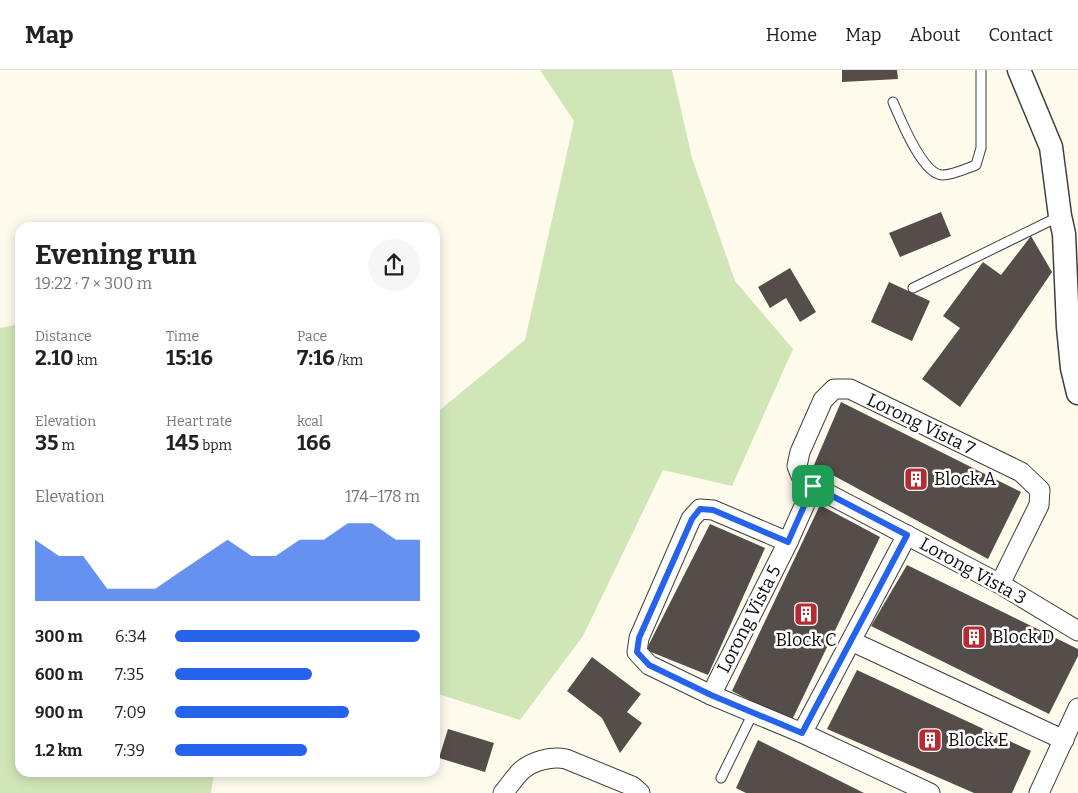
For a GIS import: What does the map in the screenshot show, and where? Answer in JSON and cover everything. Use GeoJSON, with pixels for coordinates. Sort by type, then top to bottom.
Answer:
{"type":"FeatureCollection","features":[{"type":"Feature","properties":{"kind":"street"},"geometry":{"type":"LineString","coordinates":[[1019,70],[1051,146],[1064,234],[1068,327],[1072,368],[1078,393]]}},
{"type":"Feature","properties":{"kind":"street","name":"Lorong Vista 7"},"geometry":{"type":"LineString","coordinates":[[813,486],[801,476],[797,466],[800,452],[823,400],[834,389],[850,389],[1021,472],[1040,490],[1039,504],[1000,584]]}},
{"type":"Feature","properties":{"kind":"street","name":"Lorong Vista 3"},"geometry":{"type":"LineString","coordinates":[[813,486],[1000,584],[1078,631]]}},
{"type":"Feature","properties":{"kind":"street","name":"Lorong Vista 5"},"geometry":{"type":"LineString","coordinates":[[711,695],[788,542],[813,486]]}},
{"type":"Feature","properties":{"kind":"street"},"geometry":{"type":"LineString","coordinates":[[788,542],[713,510],[700,509],[692,519],[639,638],[637,652],[649,665],[711,695],[802,733],[918,790]]}},
{"type":"Feature","properties":{"kind":"street"},"geometry":{"type":"LineString","coordinates":[[802,733],[907,535]]}},
{"type":"Feature","properties":{"kind":"street"},"geometry":{"type":"LineString","coordinates":[[851,641],[1064,740]]}},
{"type":"Feature","properties":{"kind":"street"},"geometry":{"type":"LineString","coordinates":[[1039,793],[1078,708]]}},
{"type":"Feature","properties":{"kind":"street"},"geometry":{"type":"LineString","coordinates":[[503,793],[522,770],[537,761],[557,757],[632,786],[640,793]]}},
{"type":"Feature","properties":{"kind":"lane"},"geometry":{"type":"LineString","coordinates":[[893,102],[910,139],[929,168],[940,175],[952,174],[976,166],[981,148],[981,70]]}},
{"type":"Feature","properties":{"kind":"lane"},"geometry":{"type":"LineString","coordinates":[[914,288],[1060,216]]}},
{"type":"Feature","properties":{"kind":"lane"},"geometry":{"type":"LineString","coordinates":[[721,778],[754,713]]}},
{"type":"Feature","properties":{"kind":"green space"},"geometry":{"type":"Polygon","coordinates":[[[540,70],[672,70],[692,158],[735,281],[793,349],[732,486],[663,470],[583,636],[520,720],[440,695],[440,410],[525,340],[574,121],[540,70]]]}},
{"type":"Feature","properties":{"kind":"green space"},"geometry":{"type":"Polygon","coordinates":[[[15,325],[15,777],[213,777],[211,793],[0,793],[0,328],[15,325]]]}},
{"type":"Feature","properties":{"kind":"building"},"geometry":{"type":"Polygon","coordinates":[[[842,70],[897,70],[898,79],[842,82],[842,70]]]}},
{"type":"Feature","properties":{"kind":"building"},"geometry":{"type":"Polygon","coordinates":[[[941,212],[951,236],[900,257],[889,233],[941,212]]]}},
{"type":"Feature","properties":{"kind":"building"},"geometry":{"type":"Polygon","coordinates":[[[1031,236],[1052,272],[960,407],[922,379],[960,328],[943,316],[983,262],[1001,275],[1031,236]]]}},
{"type":"Feature","properties":{"kind":"building"},"geometry":{"type":"Polygon","coordinates":[[[790,268],[816,312],[800,322],[786,298],[770,308],[758,287],[790,268]]]}},
{"type":"Feature","properties":{"kind":"building"},"geometry":{"type":"Polygon","coordinates":[[[889,282],[930,301],[912,341],[871,322],[889,282]]]}},
{"type":"Feature","properties":{"kind":"building","name":"Block A"},"geometry":{"type":"Polygon","coordinates":[[[841,402],[1021,492],[988,559],[814,465],[841,402]]]}},
{"type":"Feature","properties":{"kind":"building","name":"Block C"},"geometry":{"type":"Polygon","coordinates":[[[820,505],[880,537],[791,722],[732,691],[820,505]]]}},
{"type":"Feature","properties":{"kind":"building"},"geometry":{"type":"Polygon","coordinates":[[[710,524],[765,548],[708,675],[646,650],[710,524]]]}},
{"type":"Feature","properties":{"kind":"building","name":"Block D"},"geometry":{"type":"Polygon","coordinates":[[[907,565],[1078,649],[1078,656],[1049,714],[871,626],[907,565]]]}},
{"type":"Feature","properties":{"kind":"building"},"geometry":{"type":"Polygon","coordinates":[[[592,657],[641,694],[627,712],[642,723],[620,753],[602,718],[567,691],[592,657]]]}},
{"type":"Feature","properties":{"kind":"building","name":"Block E"},"geometry":{"type":"Polygon","coordinates":[[[857,670],[1031,751],[1012,793],[974,793],[827,729],[857,670]]]}},
{"type":"Feature","properties":{"kind":"building"},"geometry":{"type":"Polygon","coordinates":[[[448,729],[494,743],[485,772],[440,758],[448,729]]]}},
{"type":"Feature","properties":{"kind":"building"},"geometry":{"type":"Polygon","coordinates":[[[758,740],[864,793],[746,793],[736,788],[758,740]]]}},
{"type":"Feature","properties":{"kind":"place","name":"Block A"},"geometry":{"type":"Point","coordinates":[916,479]}},
{"type":"Feature","properties":{"kind":"place","name":"Block C"},"geometry":{"type":"Point","coordinates":[806,614]}},
{"type":"Feature","properties":{"kind":"place","name":"Block D"},"geometry":{"type":"Point","coordinates":[974,637]}},
{"type":"Feature","properties":{"kind":"place","name":"Block E"},"geometry":{"type":"Point","coordinates":[930,740]}},
{"type":"Feature","properties":{"kind":"route"},"geometry":{"type":"LineString","coordinates":[[813,486],[907,535],[802,733],[711,695],[649,665],[637,652],[639,638],[692,519],[700,509],[713,510],[788,542],[813,486]]}}]}
